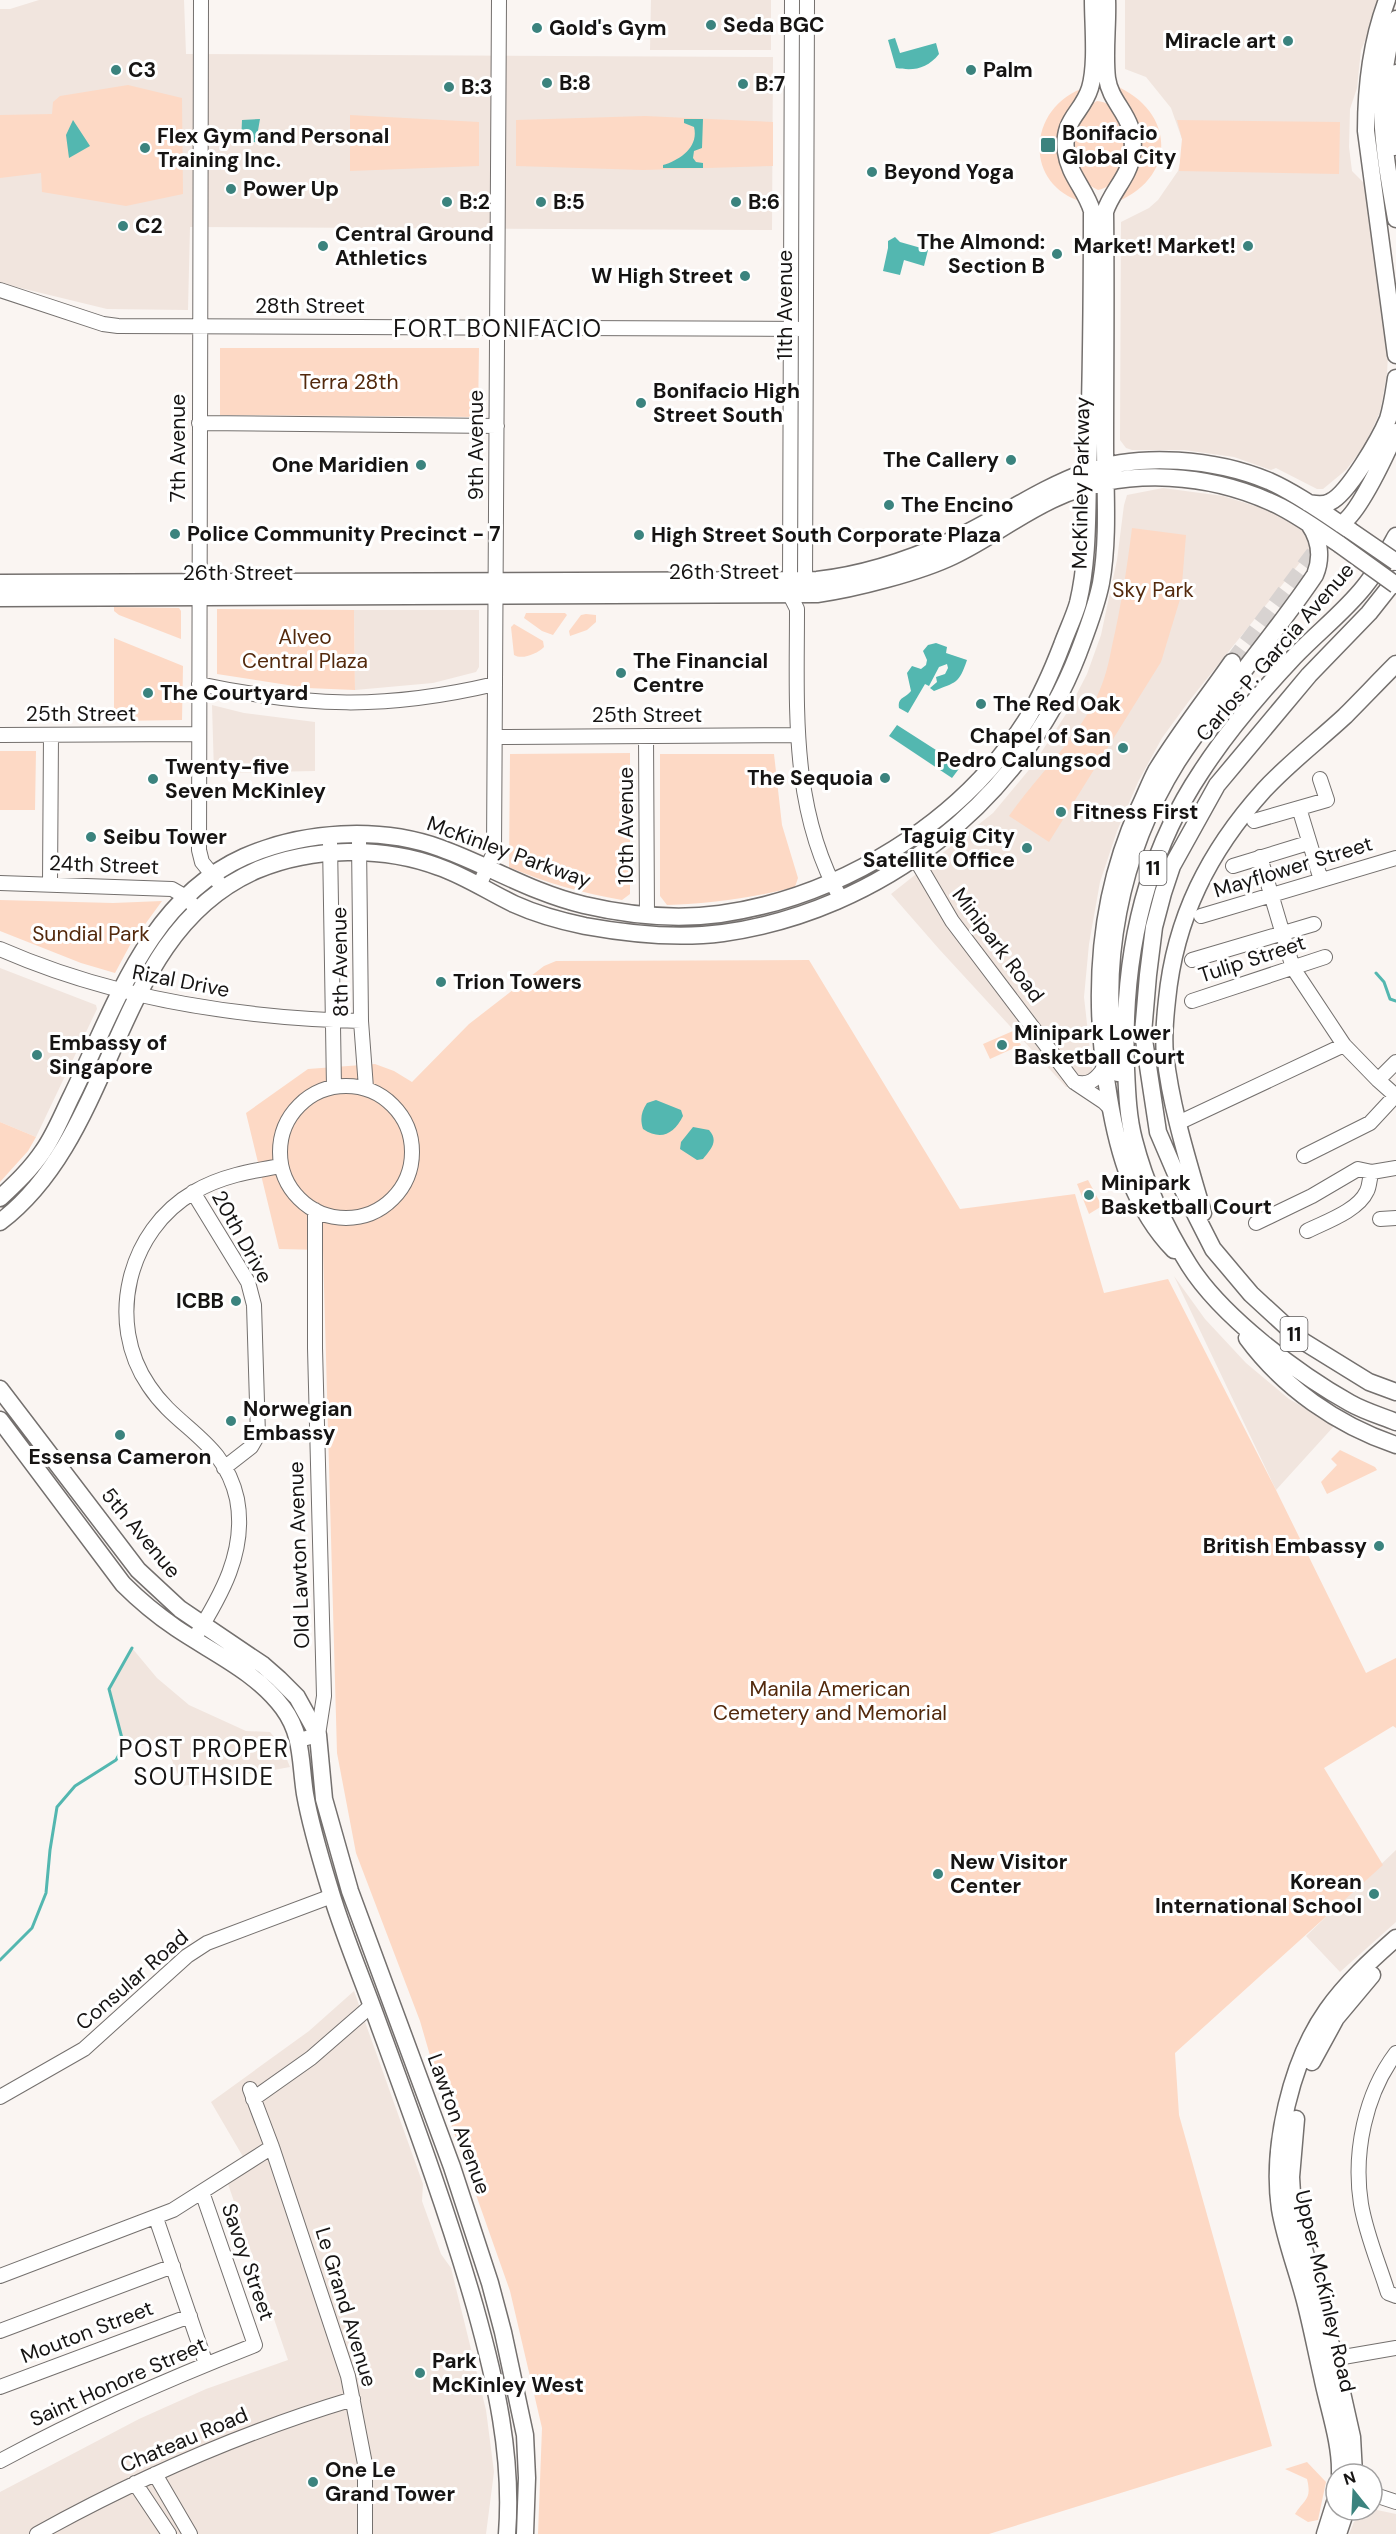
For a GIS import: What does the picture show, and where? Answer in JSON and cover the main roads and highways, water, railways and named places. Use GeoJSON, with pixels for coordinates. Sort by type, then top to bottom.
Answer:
{"type":"FeatureCollection","features":[{"type":"Feature","properties":{"kind":"main road","name":"McKinley Parkway"},"geometry":{"type":"LineString","coordinates":[[0,1198],[22,1178],[44,1150],[121,991],[156,929],[186,897],[212,874],[249,854],[291,842],[330,835],[359,835],[427,843],[558,898],[612,911],[647,915],[721,914],[775,902],[831,882],[868,864],[921,831],[962,796],[1001,755],[1026,720],[1052,669],[1077,606],[1084,574],[1091,411],[1092,211],[1070,167],[1066,145],[1070,123],[1087,96],[1092,80],[1093,0]]}},
{"type":"Feature","properties":{"kind":"main road","name":"McKinley Parkway"},"geometry":{"type":"LineString","coordinates":[[0,1222],[36,1190],[58,1161],[139,995],[170,939],[197,910],[224,888],[254,872],[277,863],[331,853],[393,856],[438,866],[518,906],[551,917],[610,930],[666,935],[722,933],[788,919],[878,882],[938,843],[1000,783],[1040,730],[1069,678],[1094,612],[1102,579],[1106,538],[1105,213],[1108,202],[1130,166],[1133,145],[1130,123],[1107,79],[1107,0]]}},
{"type":"Feature","properties":{"kind":"main road"},"geometry":{"type":"LineString","coordinates":[[1387,0],[1377,32],[1366,96],[1366,131],[1396,355]]}},
{"type":"Feature","properties":{"kind":"main road"},"geometry":{"type":"LineString","coordinates":[[1396,19],[1384,72],[1381,123],[1396,219]]}},
{"type":"Feature","properties":{"kind":"main road"},"geometry":{"type":"LineString","coordinates":[[1396,74],[1392,110],[1396,165]]}},
{"type":"Feature","properties":{"kind":"main road"},"geometry":{"type":"LineString","coordinates":[[1081,104],[1096,98],[1112,100],[1119,104]]}},
{"type":"Feature","properties":{"kind":"main road"},"geometry":{"type":"LineString","coordinates":[[1080,186],[1096,193],[1105,193],[1120,185]]}},
{"type":"Feature","properties":{"kind":"main road"},"geometry":{"type":"LineString","coordinates":[[1384,254],[1396,292]]}},
{"type":"Feature","properties":{"kind":"main road"},"geometry":{"type":"LineString","coordinates":[[1307,502],[1319,505],[1330,503],[1350,483],[1378,440],[1388,418],[1396,378]]}},
{"type":"Feature","properties":{"kind":"main road"},"geometry":{"type":"LineString","coordinates":[[1345,527],[1373,479],[1396,432]]}},
{"type":"Feature","properties":{"kind":"main road","name":"26th Street"},"geometry":{"type":"LineString","coordinates":[[0,584],[199,589],[496,588],[832,592],[952,557],[1088,478],[1155,460],[1220,466],[1271,482],[1307,502],[1396,562]]}},
{"type":"Feature","properties":{"kind":"main road","name":"26th Street"},"geometry":{"type":"LineString","coordinates":[[1106,475],[1168,478],[1215,484],[1260,497],[1340,544],[1396,585]]}},
{"type":"Feature","properties":{"kind":"main road"},"geometry":{"type":"LineString","coordinates":[[1133,1137],[1112,1043],[1110,1004],[1114,938],[1122,893],[1150,813],[1177,764],[1217,705],[1316,575],[1320,551],[1317,539],[1308,524]]}},
{"type":"Feature","properties":{"kind":"main road","name":"Carlos P. Garcia Avenue"},"geometry":{"type":"LineString","coordinates":[[1190,1266],[1161,1214],[1144,1173],[1133,1137],[1125,1034],[1128,973],[1146,884],[1176,815],[1201,771],[1293,658],[1363,588],[1396,536]]}},
{"type":"Feature","properties":{"kind":"main road","name":"Carlos P. Garcia Avenue"},"geometry":{"type":"LineString","coordinates":[[1396,579],[1369,613],[1309,675],[1217,785],[1172,866],[1162,893],[1150,956],[1143,1033],[1148,1080],[1158,1132],[1182,1188],[1213,1249],[1251,1294],[1301,1340],[1369,1382],[1396,1392]]}},
{"type":"Feature","properties":{"kind":"main road","name":"26th Street"},"geometry":{"type":"LineString","coordinates":[[0,598],[199,589]]}},
{"type":"Feature","properties":{"kind":"main road","name":"Carlos P. Garcia Avenue"},"geometry":{"type":"LineString","coordinates":[[1232,662],[1156,772],[1119,857],[1108,902],[1101,948],[1098,995],[1110,1108],[1125,1164],[1144,1212],[1155,1230],[1190,1266],[1233,1317],[1288,1362],[1352,1404],[1396,1422]]}},
{"type":"Feature","properties":{"kind":"main road"},"geometry":{"type":"LineString","coordinates":[[1213,1249],[1178,1123],[1165,1051],[1165,1016],[1170,967],[1181,926],[1200,880],[1230,831],[1265,789],[1396,664]]}},
{"type":"Feature","properties":{"kind":"main road"},"geometry":{"type":"LineString","coordinates":[[1222,1303],[1253,1346],[1295,1388],[1341,1421],[1396,1446]]}},
{"type":"Feature","properties":{"kind":"main road","name":"5th Avenue"},"geometry":{"type":"LineString","coordinates":[[0,1389],[132,1563],[199,1632],[266,1689],[283,1708],[299,1740]]}},
{"type":"Feature","properties":{"kind":"main road","name":"5th Avenue"},"geometry":{"type":"LineString","coordinates":[[0,1420],[123,1584],[140,1601],[263,1665],[297,1697],[318,1735]]}},
{"type":"Feature","properties":{"kind":"main road","name":"Lawton Avenue"},"geometry":{"type":"LineString","coordinates":[[318,1735],[324,1799],[347,1881],[452,2167],[500,2322],[525,2435],[527,2478],[525,2534]]}},
{"type":"Feature","properties":{"kind":"main road","name":"Lawton Avenue"},"geometry":{"type":"LineString","coordinates":[[299,1740],[305,1792],[314,1835],[332,1896],[423,2143],[458,2249],[500,2401],[507,2478],[507,2534]]}},
{"type":"Feature","properties":{"kind":"main road","name":"Upper McKinley Road"},"geometry":{"type":"LineString","coordinates":[[1353,2462],[1352,2437],[1309,2317],[1287,2243],[1278,2177],[1290,2095],[1315,2028],[1338,1995],[1386,1956],[1396,1938]]}},
{"type":"Feature","properties":{"kind":"main road","name":"Upper McKinley Road"},"geometry":{"type":"LineString","coordinates":[[1326,2360],[1339,2462]]}},
{"type":"Feature","properties":{"kind":"water"},"geometry":{"type":"Polygon","coordinates":[[[895,38],[900,53],[936,43],[939,54],[930,63],[920,68],[896,68],[888,40],[895,38]]]}},
{"type":"Feature","properties":{"kind":"water"},"geometry":{"type":"Polygon","coordinates":[[[260,119],[256,142],[241,143],[242,120],[260,119]]]}},
{"type":"Feature","properties":{"kind":"water"},"geometry":{"type":"Polygon","coordinates":[[[684,119],[703,119],[702,148],[694,151],[693,158],[696,162],[703,163],[703,168],[663,168],[663,165],[687,152],[694,141],[694,127],[684,123],[684,119]]]}},
{"type":"Feature","properties":{"kind":"water"},"geometry":{"type":"Polygon","coordinates":[[[73,120],[90,146],[69,158],[66,135],[73,120]]]}},
{"type":"Feature","properties":{"kind":"water"},"geometry":{"type":"Polygon","coordinates":[[[895,237],[900,242],[928,250],[924,266],[904,260],[900,275],[883,271],[888,241],[895,237]]]}},
{"type":"Feature","properties":{"kind":"water"},"geometry":{"type":"Polygon","coordinates":[[[936,643],[947,647],[946,653],[967,660],[964,668],[956,681],[934,691],[930,688],[937,682],[936,677],[945,674],[948,668],[947,664],[939,667],[929,686],[925,684],[908,713],[899,708],[901,700],[911,691],[907,673],[912,666],[921,669],[926,665],[927,660],[923,651],[928,645],[936,643]]]}},
{"type":"Feature","properties":{"kind":"water"},"geometry":{"type":"Polygon","coordinates":[[[897,725],[961,766],[952,778],[889,736],[897,725]]]}},
{"type":"Feature","properties":{"kind":"water"},"geometry":{"type":"Polygon","coordinates":[[[656,1100],[681,1110],[683,1116],[666,1134],[656,1135],[643,1129],[641,1119],[643,1109],[647,1103],[656,1100]]]}},
{"type":"Feature","properties":{"kind":"water"},"geometry":{"type":"Polygon","coordinates":[[[693,1127],[709,1130],[712,1134],[713,1145],[703,1159],[697,1160],[680,1149],[681,1142],[693,1127]]]}},
{"type":"Feature","properties":{"kind":"waterway"},"geometry":{"type":"LineString","coordinates":[[1376,973],[1384,982],[1390,999],[1396,1001]]}},
{"type":"Feature","properties":{"kind":"waterway"},"geometry":{"type":"LineString","coordinates":[[0,1960],[32,1928],[46,1893],[57,1807],[75,1786],[116,1760],[124,1746],[109,1689],[132,1648]]}},
{"type":"Feature","properties":{"kind":"tunnel"},"geometry":{"type":"LineString","coordinates":[[1232,662],[1323,541]]}},
{"type":"Feature","properties":{"kind":"place","name":"Seda BGC"},"geometry":{"type":"Point","coordinates":[711,25]}},
{"type":"Feature","properties":{"kind":"place","name":"Gold's Gym"},"geometry":{"type":"Point","coordinates":[537,28]}},
{"type":"Feature","properties":{"kind":"place","name":"Miracle art"},"geometry":{"type":"Point","coordinates":[1288,41]}},
{"type":"Feature","properties":{"kind":"place","name":"C3"},"geometry":{"type":"Point","coordinates":[116,70]}},
{"type":"Feature","properties":{"kind":"place","name":"Palm"},"geometry":{"type":"Point","coordinates":[971,70]}},
{"type":"Feature","properties":{"kind":"place","name":"B:8"},"geometry":{"type":"Point","coordinates":[547,83]}},
{"type":"Feature","properties":{"kind":"place","name":"B:7"},"geometry":{"type":"Point","coordinates":[743,84]}},
{"type":"Feature","properties":{"kind":"place","name":"B:3"},"geometry":{"type":"Point","coordinates":[449,87]}},
{"type":"Feature","properties":{"kind":"place","name":"Bonifacio Global City"},"geometry":{"type":"Point","coordinates":[1048,145]}},
{"type":"Feature","properties":{"kind":"place","name":"Flex Gym and Personal Training Inc."},"geometry":{"type":"Point","coordinates":[145,148]}},
{"type":"Feature","properties":{"kind":"place","name":"Beyond Yoga"},"geometry":{"type":"Point","coordinates":[872,172]}},
{"type":"Feature","properties":{"kind":"place","name":"Power Up"},"geometry":{"type":"Point","coordinates":[231,189]}},
{"type":"Feature","properties":{"kind":"place","name":"B:2"},"geometry":{"type":"Point","coordinates":[447,202]}},
{"type":"Feature","properties":{"kind":"place","name":"B:5"},"geometry":{"type":"Point","coordinates":[541,202]}},
{"type":"Feature","properties":{"kind":"place","name":"B:6"},"geometry":{"type":"Point","coordinates":[736,202]}},
{"type":"Feature","properties":{"kind":"place","name":"C2"},"geometry":{"type":"Point","coordinates":[123,226]}},
{"type":"Feature","properties":{"kind":"place","name":"Central Ground Athletics"},"geometry":{"type":"Point","coordinates":[323,246]}},
{"type":"Feature","properties":{"kind":"place","name":"Market! Market!"},"geometry":{"type":"Point","coordinates":[1248,246]}},
{"type":"Feature","properties":{"kind":"place","name":"The Almond: Section B"},"geometry":{"type":"Point","coordinates":[1057,254]}},
{"type":"Feature","properties":{"kind":"place","name":"W High Street"},"geometry":{"type":"Point","coordinates":[745,276]}},
{"type":"Feature","properties":{"kind":"place","name":"Bonifacio High Street South"},"geometry":{"type":"Point","coordinates":[641,403]}},
{"type":"Feature","properties":{"kind":"place","name":"The Callery"},"geometry":{"type":"Point","coordinates":[1011,460]}},
{"type":"Feature","properties":{"kind":"place","name":"One Maridien"},"geometry":{"type":"Point","coordinates":[421,465]}},
{"type":"Feature","properties":{"kind":"place","name":"The Encino"},"geometry":{"type":"Point","coordinates":[889,505]}},
{"type":"Feature","properties":{"kind":"place","name":"Police Community Precinct - 7"},"geometry":{"type":"Point","coordinates":[175,534]}},
{"type":"Feature","properties":{"kind":"place","name":"High Street South Corporate Plaza"},"geometry":{"type":"Point","coordinates":[639,535]}},
{"type":"Feature","properties":{"kind":"place","name":"The Financial Centre"},"geometry":{"type":"Point","coordinates":[621,673]}},
{"type":"Feature","properties":{"kind":"place","name":"The Courtyard"},"geometry":{"type":"Point","coordinates":[148,693]}},
{"type":"Feature","properties":{"kind":"place","name":"The Red Oak"},"geometry":{"type":"Point","coordinates":[981,704]}},
{"type":"Feature","properties":{"kind":"place","name":"Chapel of San Pedro Calungsod"},"geometry":{"type":"Point","coordinates":[1123,748]}},
{"type":"Feature","properties":{"kind":"place","name":"The Sequoia"},"geometry":{"type":"Point","coordinates":[885,778]}},
{"type":"Feature","properties":{"kind":"place","name":"Twenty-five Seven McKinley"},"geometry":{"type":"Point","coordinates":[153,779]}},
{"type":"Feature","properties":{"kind":"place","name":"Fitness First"},"geometry":{"type":"Point","coordinates":[1061,812]}},
{"type":"Feature","properties":{"kind":"place","name":"Seibu Tower"},"geometry":{"type":"Point","coordinates":[91,837]}},
{"type":"Feature","properties":{"kind":"place","name":"Taguig City Satellite Office"},"geometry":{"type":"Point","coordinates":[1027,848]}},
{"type":"Feature","properties":{"kind":"place","name":"Trion Towers"},"geometry":{"type":"Point","coordinates":[441,982]}},
{"type":"Feature","properties":{"kind":"place","name":"Minipark Lower Basketball Court"},"geometry":{"type":"Point","coordinates":[1002,1045]}},
{"type":"Feature","properties":{"kind":"place","name":"Embassy of Singapore"},"geometry":{"type":"Point","coordinates":[37,1055]}},
{"type":"Feature","properties":{"kind":"place","name":"Minipark Basketball Court"},"geometry":{"type":"Point","coordinates":[1089,1195]}},
{"type":"Feature","properties":{"kind":"place","name":"ICBB"},"geometry":{"type":"Point","coordinates":[236,1301]}},
{"type":"Feature","properties":{"kind":"place","name":"Norwegian Embassy"},"geometry":{"type":"Point","coordinates":[231,1421]}},
{"type":"Feature","properties":{"kind":"place","name":"Essensa Cameron"},"geometry":{"type":"Point","coordinates":[120,1435]}},
{"type":"Feature","properties":{"kind":"place","name":"British Embassy"},"geometry":{"type":"Point","coordinates":[1379,1546]}},
{"type":"Feature","properties":{"kind":"place","name":"New Visitor Center"},"geometry":{"type":"Point","coordinates":[938,1874]}},
{"type":"Feature","properties":{"kind":"place","name":"Korean International School"},"geometry":{"type":"Point","coordinates":[1374,1894]}},
{"type":"Feature","properties":{"kind":"place","name":"Park McKinley West"},"geometry":{"type":"Point","coordinates":[420,2373]}},
{"type":"Feature","properties":{"kind":"place","name":"One Le Grand Tower"},"geometry":{"type":"Point","coordinates":[313,2482]}},
{"type":"Feature","properties":{"kind":"district","name":"FORT BONIFACIO"},"geometry":{"type":"Point","coordinates":[498,328]}},
{"type":"Feature","properties":{"kind":"district","name":"POST PROPER SOUTHSIDE"},"geometry":{"type":"Point","coordinates":[204,1762]}},
{"type":"Feature","properties":{"kind":"park label","name":"Terra 28th"},"geometry":{"type":"Point","coordinates":[349,382]}},
{"type":"Feature","properties":{"kind":"park label","name":"Sky Park"},"geometry":{"type":"Point","coordinates":[1153,590]}},
{"type":"Feature","properties":{"kind":"park label","name":"Alveo Central Plaza"},"geometry":{"type":"Point","coordinates":[305,649]}},
{"type":"Feature","properties":{"kind":"park label","name":"Sundial Park"},"geometry":{"type":"Point","coordinates":[91,934]}},
{"type":"Feature","properties":{"kind":"park label","name":"Manila American Cemetery and Memorial"},"geometry":{"type":"Point","coordinates":[830,1701]}}]}
